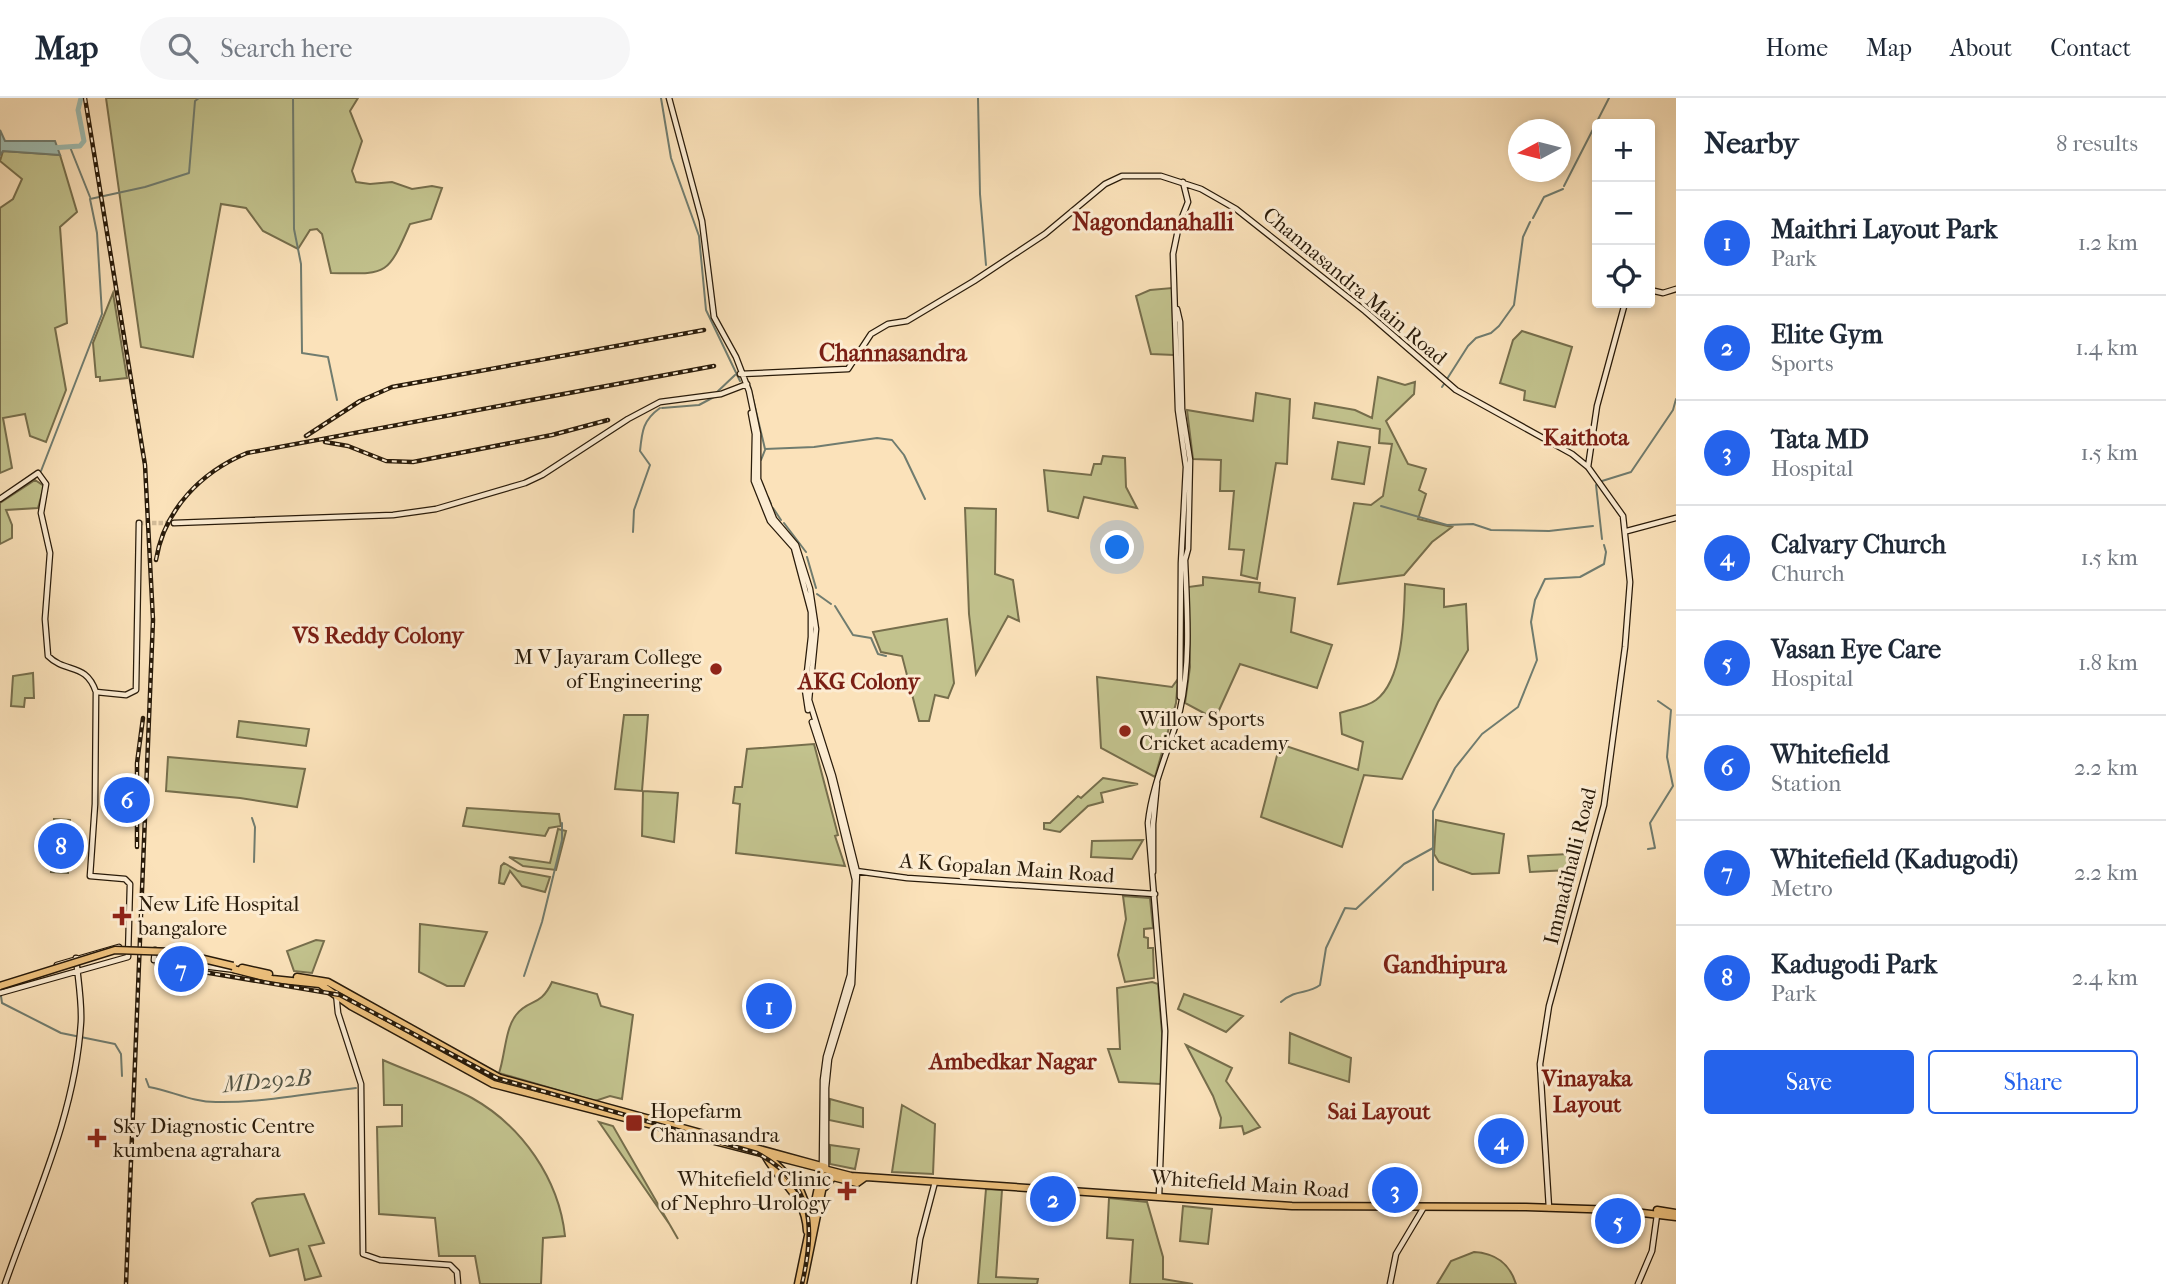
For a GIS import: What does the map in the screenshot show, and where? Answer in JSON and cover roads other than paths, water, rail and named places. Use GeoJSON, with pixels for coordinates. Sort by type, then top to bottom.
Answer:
{"type":"FeatureCollection","features":[{"type":"Feature","properties":{"kind":"main road"},"geometry":{"type":"LineString","coordinates":[[0,988],[115,950],[174,952],[272,979],[315,983],[337,992],[418,1038],[487,1082],[768,1157],[824,1168]]}},
{"type":"Feature","properties":{"kind":"main road"},"geometry":{"type":"LineString","coordinates":[[418,1038],[491,1074],[824,1168]]}},
{"type":"Feature","properties":{"kind":"main road"},"geometry":{"type":"LineString","coordinates":[[487,1082],[491,1074]]}},
{"type":"Feature","properties":{"kind":"main road"},"geometry":{"type":"LineString","coordinates":[[768,1157],[799,1187],[811,1223]]}},
{"type":"Feature","properties":{"kind":"main road"},"geometry":{"type":"LineString","coordinates":[[768,1157],[793,1188],[804,1212],[808,1240]]}},
{"type":"Feature","properties":{"kind":"main road","name":"Whitefield Main Road"},"geometry":{"type":"LineString","coordinates":[[824,1168],[865,1174],[1292,1206],[1549,1206]]}},
{"type":"Feature","properties":{"kind":"main road","name":"Whitefield Main Road"},"geometry":{"type":"LineString","coordinates":[[824,1168],[864,1178],[932,1182],[1338,1204],[1619,1208],[1676,1215]]}},
{"type":"Feature","properties":{"kind":"main road"},"geometry":{"type":"LineString","coordinates":[[801,1280],[823,1188],[824,1168]]}},
{"type":"Feature","properties":{"kind":"main road"},"geometry":{"type":"LineString","coordinates":[[801,1280],[824,1168]]}},
{"type":"Feature","properties":{"kind":"main road"},"geometry":{"type":"LineString","coordinates":[[823,1188],[833,1177],[857,1182],[864,1178]]}},
{"type":"Feature","properties":{"kind":"main road"},"geometry":{"type":"LineString","coordinates":[[909,1179],[932,1182]]}},
{"type":"Feature","properties":{"kind":"main road","name":"Whitefield Main Road"},"geometry":{"type":"LineString","coordinates":[[1619,1208],[1676,1215]]}},
{"type":"Feature","properties":{"kind":"street"},"geometry":{"type":"LineString","coordinates":[[669,98],[702,221],[714,317],[746,386],[758,434],[758,479],[770,521],[790,541],[796,554],[813,620],[809,700],[830,765],[855,871],[854,966],[828,1058],[824,1168]]}},
{"type":"Feature","properties":{"kind":"street","name":"Channasandra Main Road"},"geometry":{"type":"LineString","coordinates":[[741,374],[848,369],[871,334],[888,324],[907,321],[974,281],[1045,234],[1105,184],[1122,176],[1144,174],[1183,181],[1236,209],[1365,311],[1456,390],[1488,411],[1572,454],[1588,467],[1623,516],[1627,531]]}},
{"type":"Feature","properties":{"kind":"street"},"geometry":{"type":"LineString","coordinates":[[1159,1194],[1166,1031],[1148,824],[1157,782],[1181,701],[1186,665],[1185,560],[1188,549],[1190,467],[1182,409],[1180,322],[1173,254],[1179,225],[1188,202],[1183,181]]}},
{"type":"Feature","properties":{"kind":"street"},"geometry":{"type":"LineString","coordinates":[[1655,291],[1663,293],[1676,289]]}},
{"type":"Feature","properties":{"kind":"street"},"geometry":{"type":"LineString","coordinates":[[1588,467],[1597,405],[1624,308]]}},
{"type":"Feature","properties":{"kind":"street"},"geometry":{"type":"LineString","coordinates":[[174,523],[393,515],[436,509],[525,483],[542,475],[628,419],[660,402],[746,386]]}},
{"type":"Feature","properties":{"kind":"street"},"geometry":{"type":"LineString","coordinates":[[0,499],[38,473],[46,484],[40,513],[50,554],[45,619],[47,647],[50,659],[91,678],[96,692],[95,804],[90,876],[129,881],[128,957],[0,988]]}},
{"type":"Feature","properties":{"kind":"street"},"geometry":{"type":"LineString","coordinates":[[1627,531],[1676,518]]}},
{"type":"Feature","properties":{"kind":"street"},"geometry":{"type":"LineString","coordinates":[[96,692],[125,695],[135,690],[139,523]]}},
{"type":"Feature","properties":{"kind":"street","name":"Immadihalli Road"},"geometry":{"type":"LineString","coordinates":[[1549,1206],[1540,1064],[1549,1006],[1604,805],[1628,608],[1627,531]]}},
{"type":"Feature","properties":{"kind":"street","name":"A K Gopalan Main Road"},"geometry":{"type":"LineString","coordinates":[[855,871],[907,878],[1155,894]]}},
{"type":"Feature","properties":{"kind":"street"},"geometry":{"type":"LineString","coordinates":[[0,988],[111,947],[128,948]]}},
{"type":"Feature","properties":{"kind":"street"},"geometry":{"type":"LineString","coordinates":[[155,949],[181,951],[235,968],[232,972],[155,960],[155,949]]}},
{"type":"Feature","properties":{"kind":"street"},"geometry":{"type":"LineString","coordinates":[[5,1284],[57,1147],[76,1065],[82,1018],[76,958]]}},
{"type":"Feature","properties":{"kind":"street"},"geometry":{"type":"LineString","coordinates":[[337,992],[361,1084],[363,1254],[380,1260],[450,1265],[457,1272],[458,1284]]}},
{"type":"Feature","properties":{"kind":"street"},"geometry":{"type":"LineString","coordinates":[[914,1284],[932,1182]]}},
{"type":"Feature","properties":{"kind":"street"},"geometry":{"type":"LineString","coordinates":[[1390,1284],[1396,1254],[1424,1207]]}},
{"type":"Feature","properties":{"kind":"street"},"geometry":{"type":"LineString","coordinates":[[1637,1284],[1652,1251],[1657,1214]]}},
{"type":"Feature","properties":{"kind":"water"},"geometry":{"type":"Polygon","coordinates":[[[0,130],[5,141],[55,141],[60,155],[3,151],[0,155],[0,130]]]}},
{"type":"Feature","properties":{"kind":"waterway"},"geometry":{"type":"LineString","coordinates":[[51,148],[80,146],[84,141],[78,110],[81,98]]}},
{"type":"Feature","properties":{"kind":"waterway"},"geometry":{"type":"LineString","coordinates":[[41,471],[102,314],[97,233],[90,199],[145,187],[189,173],[195,101],[199,98]]}},
{"type":"Feature","properties":{"kind":"waterway"},"geometry":{"type":"LineString","coordinates":[[293,98],[294,229],[301,264],[302,353],[328,357],[337,400]]}},
{"type":"Feature","properties":{"kind":"waterway"},"geometry":{"type":"LineString","coordinates":[[661,98],[671,158],[699,236],[706,310],[740,381]]}},
{"type":"Feature","properties":{"kind":"waterway"},"geometry":{"type":"LineString","coordinates":[[978,98],[980,194],[986,265]]}},
{"type":"Feature","properties":{"kind":"waterway"},"geometry":{"type":"LineString","coordinates":[[1564,186],[1609,98]]}},
{"type":"Feature","properties":{"kind":"waterway"},"geometry":{"type":"LineString","coordinates":[[70,147],[90,197]]}},
{"type":"Feature","properties":{"kind":"waterway"},"geometry":{"type":"LineString","coordinates":[[1533,218],[1544,197],[1563,189]]}},
{"type":"Feature","properties":{"kind":"waterway"},"geometry":{"type":"LineString","coordinates":[[1447,379],[1468,346],[1476,338],[1491,333],[1499,326],[1514,305],[1523,237],[1530,222]]}},
{"type":"Feature","properties":{"kind":"waterway"},"geometry":{"type":"LineString","coordinates":[[716,393],[735,375]]}},
{"type":"Feature","properties":{"kind":"waterway"},"geometry":{"type":"LineString","coordinates":[[750,386],[765,449],[814,447],[877,438],[892,440],[904,455],[925,499]]}},
{"type":"Feature","properties":{"kind":"waterway"},"geometry":{"type":"LineString","coordinates":[[662,408],[699,405],[714,397]]}},
{"type":"Feature","properties":{"kind":"waterway"},"geometry":{"type":"LineString","coordinates":[[1602,481],[1631,472],[1673,410],[1676,399]]}},
{"type":"Feature","properties":{"kind":"waterway"},"geometry":{"type":"LineString","coordinates":[[633,532],[634,510],[650,465],[640,451],[643,432],[650,417],[660,408]]}},
{"type":"Feature","properties":{"kind":"waterway"},"geometry":{"type":"LineString","coordinates":[[761,460],[765,450]]}},
{"type":"Feature","properties":{"kind":"waterway"},"geometry":{"type":"LineString","coordinates":[[761,482],[766,493]]}},
{"type":"Feature","properties":{"kind":"waterway"},"geometry":{"type":"LineString","coordinates":[[1596,485],[1602,539]]}},
{"type":"Feature","properties":{"kind":"waterway"},"geometry":{"type":"LineString","coordinates":[[768,497],[771,504]]}},
{"type":"Feature","properties":{"kind":"waterway"},"geometry":{"type":"LineString","coordinates":[[1381,506],[1447,525],[1473,524],[1491,530],[1549,531],[1593,526]]}},
{"type":"Feature","properties":{"kind":"waterway"},"geometry":{"type":"LineString","coordinates":[[773,508],[781,520]]}},
{"type":"Feature","properties":{"kind":"waterway"},"geometry":{"type":"LineString","coordinates":[[784,523],[806,552]]}},
{"type":"Feature","properties":{"kind":"waterway"},"geometry":{"type":"LineString","coordinates":[[1281,1002],[1320,985],[1326,948],[1345,908],[1356,909],[1404,864],[1433,848],[1433,811],[1455,768],[1482,734],[1518,707],[1537,660],[1531,622],[1535,600],[1545,579],[1580,577],[1604,564],[1604,545]]}},
{"type":"Feature","properties":{"kind":"waterway"},"geometry":{"type":"LineString","coordinates":[[807,557],[816,588]]}},
{"type":"Feature","properties":{"kind":"waterway"},"geometry":{"type":"LineString","coordinates":[[817,594],[831,604]]}},
{"type":"Feature","properties":{"kind":"waterway"},"geometry":{"type":"LineString","coordinates":[[835,606],[853,635],[871,638],[878,654],[886,656]]}},
{"type":"Feature","properties":{"kind":"waterway"},"geometry":{"type":"LineString","coordinates":[[1648,849],[1655,848],[1650,823],[1673,786],[1667,757],[1671,710],[1658,701]]}},
{"type":"Feature","properties":{"kind":"waterway"},"geometry":{"type":"LineString","coordinates":[[252,818],[255,827],[254,862]]}},
{"type":"Feature","properties":{"kind":"waterway"},"geometry":{"type":"LineString","coordinates":[[524,976],[542,922],[562,840],[562,823]]}},
{"type":"Feature","properties":{"kind":"waterway"},"geometry":{"type":"LineString","coordinates":[[1433,849],[1433,890]]}},
{"type":"Feature","properties":{"kind":"waterway","name":"MD292B"},"geometry":{"type":"LineString","coordinates":[[1,996],[2,1003],[61,1033],[115,1044],[121,1054],[122,1076]]}},
{"type":"Feature","properties":{"kind":"waterway","name":"MD292B"},"geometry":{"type":"LineString","coordinates":[[146,1079],[149,1087],[216,1102],[268,1099],[356,1088]]}},
{"type":"Feature","properties":{"kind":"tunnel"},"geometry":{"type":"LineString","coordinates":[[139,523],[174,523]]}},
{"type":"Feature","properties":{"kind":"railway"},"geometry":{"type":"LineString","coordinates":[[85,98],[145,465],[153,620],[126,1284]]}},
{"type":"Feature","properties":{"kind":"railway"},"geometry":{"type":"LineString","coordinates":[[306,436],[360,401],[392,387],[704,330]]}},
{"type":"Feature","properties":{"kind":"railway"},"geometry":{"type":"LineString","coordinates":[[156,560],[167,525],[187,495],[214,471],[247,453],[714,366]]}},
{"type":"Feature","properties":{"kind":"railway"},"geometry":{"type":"LineString","coordinates":[[325,442],[348,446],[386,461],[413,462],[552,435],[608,420]]}},
{"type":"Feature","properties":{"kind":"railway"},"geometry":{"type":"LineString","coordinates":[[137,847],[137,763],[143,718]]}},
{"type":"Feature","properties":{"kind":"railway"},"geometry":{"type":"LineString","coordinates":[[156,964],[340,995],[497,1078],[757,1153],[776,1165],[790,1179],[800,1193],[806,1209],[809,1244],[802,1284]]}},
{"type":"Feature","properties":{"kind":"place","name":"M V Jayaram College of Engineering"},"geometry":{"type":"Point","coordinates":[716,669]}},
{"type":"Feature","properties":{"kind":"place","name":"Willow Sports Cricket academy"},"geometry":{"type":"Point","coordinates":[1125,731]}},
{"type":"Feature","properties":{"kind":"place","name":"Whitefield"},"geometry":{"type":"Point","coordinates":[127,800]}},
{"type":"Feature","properties":{"kind":"place","name":"Kadugodi Park"},"geometry":{"type":"Point","coordinates":[61,846]}},
{"type":"Feature","properties":{"kind":"place","name":"New Life Hospital bangalore"},"geometry":{"type":"Point","coordinates":[122,916]}},
{"type":"Feature","properties":{"kind":"place","name":"Whitefield (Kadugodi)"},"geometry":{"type":"Point","coordinates":[181,969]}},
{"type":"Feature","properties":{"kind":"place","name":"Maithri Layout Park"},"geometry":{"type":"Point","coordinates":[769,1006]}},
{"type":"Feature","properties":{"kind":"place","name":"Hopefarm Channasandra"},"geometry":{"type":"Point","coordinates":[634,1123]}},
{"type":"Feature","properties":{"kind":"place","name":"Sky Diagnostic Centre kumbena agrahara"},"geometry":{"type":"Point","coordinates":[97,1138]}},
{"type":"Feature","properties":{"kind":"place","name":"Calvary Church"},"geometry":{"type":"Point","coordinates":[1501,1141]}},
{"type":"Feature","properties":{"kind":"place","name":"Tata MD"},"geometry":{"type":"Point","coordinates":[1395,1190]}},
{"type":"Feature","properties":{"kind":"place","name":"Whitefield Clinic of Nephro-Urology"},"geometry":{"type":"Point","coordinates":[847,1191]}},
{"type":"Feature","properties":{"kind":"place","name":"Elite Gym"},"geometry":{"type":"Point","coordinates":[1053,1199]}},
{"type":"Feature","properties":{"kind":"place","name":"Vasan Eye Care"},"geometry":{"type":"Point","coordinates":[1618,1221]}},
{"type":"Feature","properties":{"kind":"district","name":"Nagondanahalli"},"geometry":{"type":"Point","coordinates":[1153,222]}},
{"type":"Feature","properties":{"kind":"district","name":"Channasandra"},"geometry":{"type":"Point","coordinates":[893,353]}},
{"type":"Feature","properties":{"kind":"district","name":"Kaithota"},"geometry":{"type":"Point","coordinates":[1586,437]}},
{"type":"Feature","properties":{"kind":"district","name":"VS Reddy Colony"},"geometry":{"type":"Point","coordinates":[378,635]}},
{"type":"Feature","properties":{"kind":"district","name":"AKG Colony"},"geometry":{"type":"Point","coordinates":[859,681]}},
{"type":"Feature","properties":{"kind":"district","name":"Gandhipura"},"geometry":{"type":"Point","coordinates":[1445,965]}},
{"type":"Feature","properties":{"kind":"district","name":"Ambedkar Nagar"},"geometry":{"type":"Point","coordinates":[1013,1061]}},
{"type":"Feature","properties":{"kind":"district","name":"Vinayaka Layout"},"geometry":{"type":"Point","coordinates":[1587,1091]}},
{"type":"Feature","properties":{"kind":"district","name":"Sai Layout"},"geometry":{"type":"Point","coordinates":[1379,1111]}}]}
